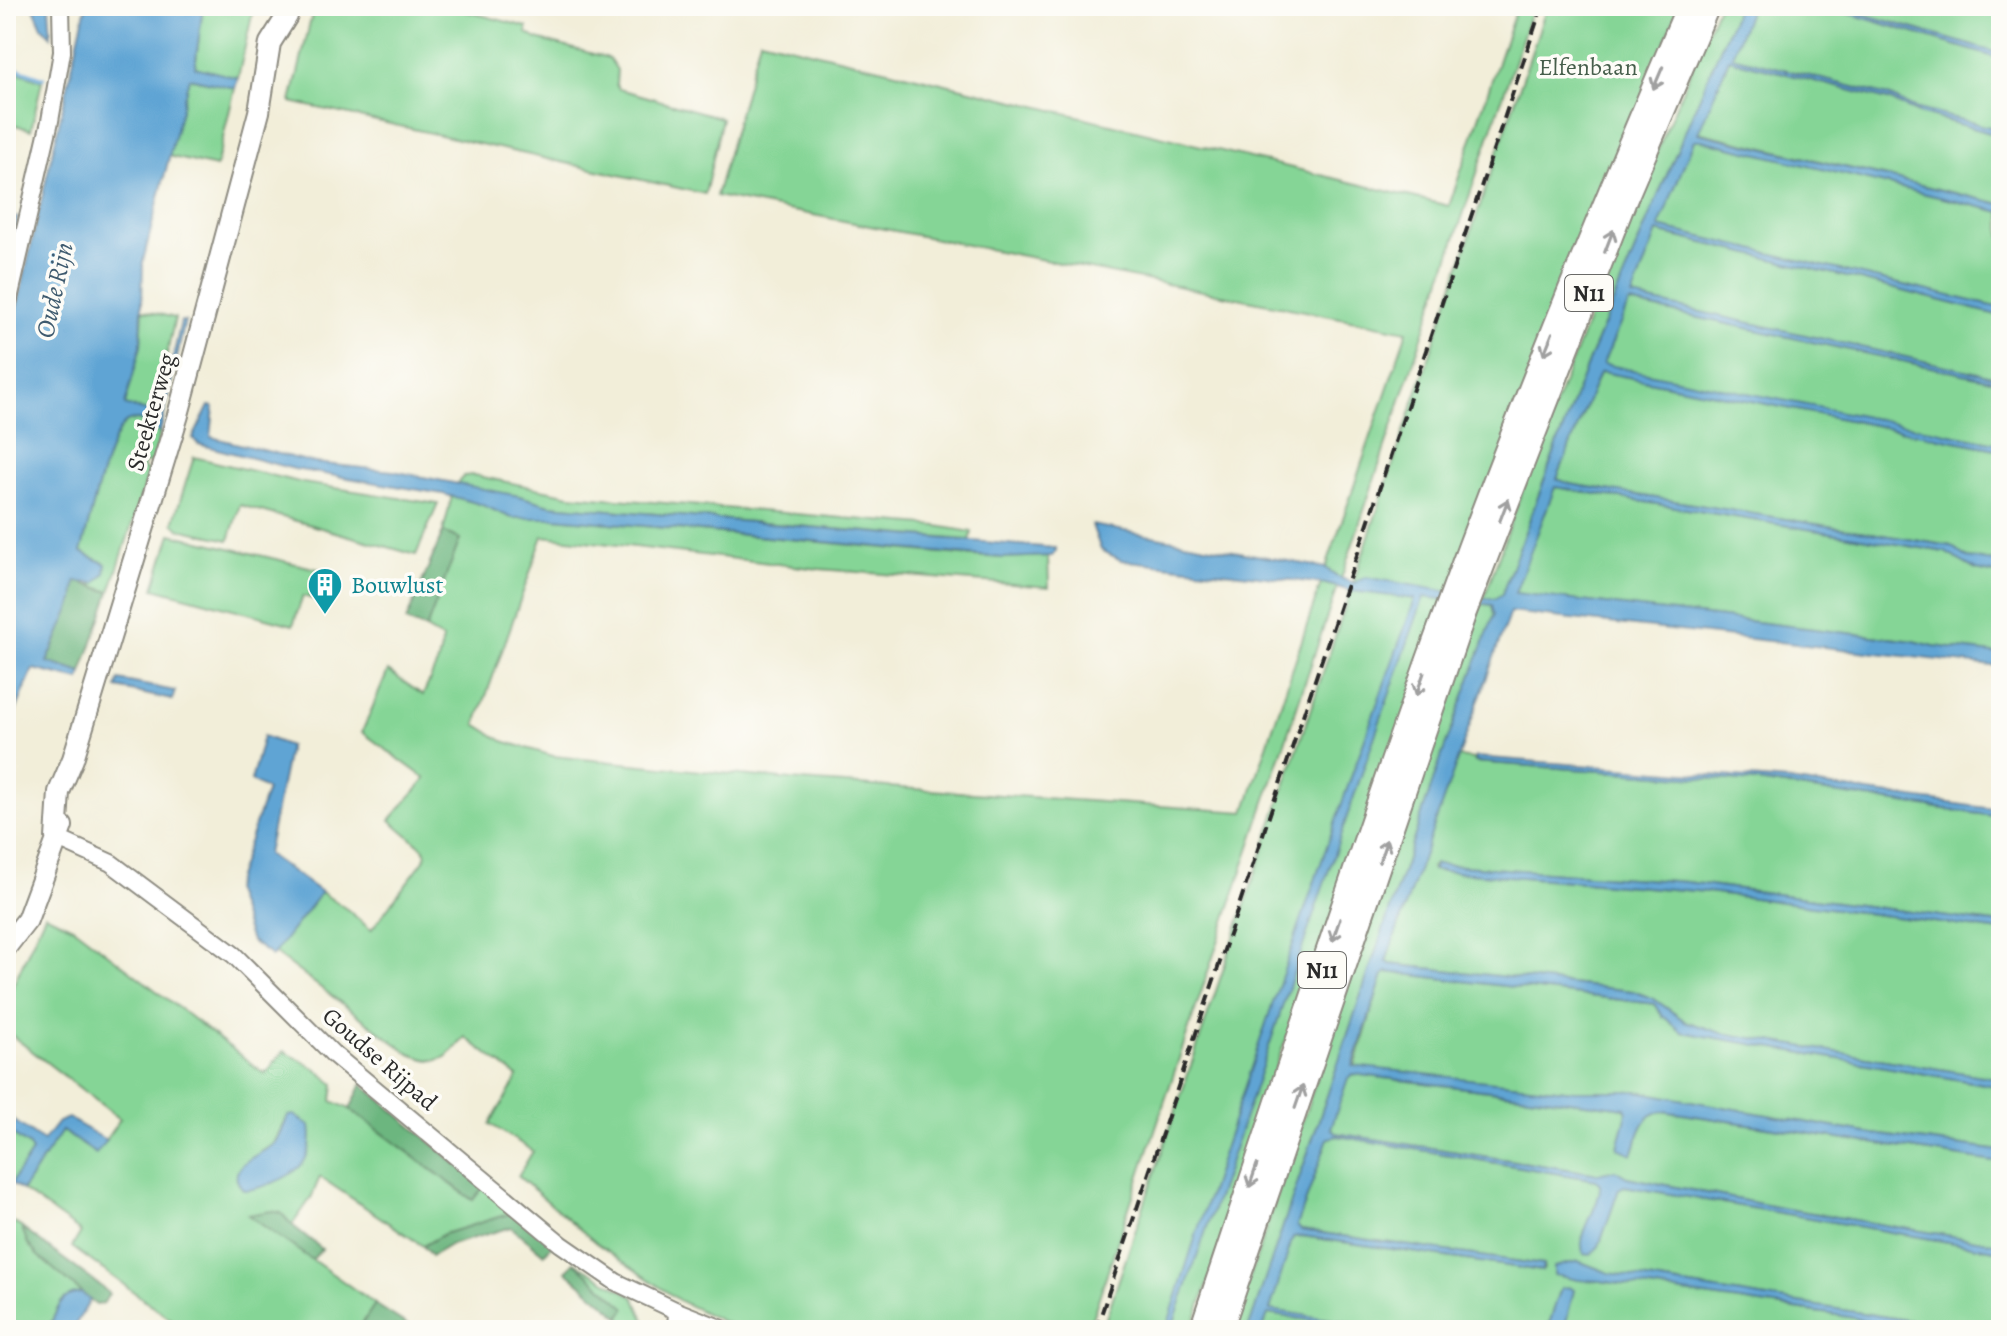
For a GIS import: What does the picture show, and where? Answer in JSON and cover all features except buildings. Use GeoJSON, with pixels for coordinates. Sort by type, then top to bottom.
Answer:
{"type":"FeatureCollection","features":[{"type":"Feature","properties":{"kind":"highway","name":"N11"},"geometry":{"type":"LineString","coordinates":[[1201,1330],[1584,253],[1688,6]]}},
{"type":"Feature","properties":{"kind":"highway","name":"N11"},"geometry":{"type":"LineString","coordinates":[[1467,582],[1708,6]]}},
{"type":"Feature","properties":{"kind":"highway","name":"N11"},"geometry":{"type":"LineString","coordinates":[[1221,1330],[1456,611]]}},
{"type":"Feature","properties":{"kind":"main road","name":"Steekterweg"},"geometry":{"type":"LineString","coordinates":[[6,945],[8,932],[36,890],[66,816],[73,759],[178,415],[259,112],[270,43],[288,11]]}},
{"type":"Feature","properties":{"kind":"street"},"geometry":{"type":"LineString","coordinates":[[6,312],[50,121],[62,52],[61,6]]}},
{"type":"Feature","properties":{"kind":"street","name":"Goudse Rijpad"},"geometry":{"type":"LineString","coordinates":[[56,838],[111,863],[234,955],[333,1054],[561,1244],[616,1282],[725,1330]]}},
{"type":"Feature","properties":{"kind":"street"},"geometry":{"type":"LineString","coordinates":[[676,1330],[677,1311]]}},
{"type":"Feature","properties":{"kind":"green space"},"geometry":{"type":"Polygon","coordinates":[[[203,6],[254,6],[238,78],[195,68],[203,6]]]}},
{"type":"Feature","properties":{"kind":"green space"},"geometry":{"type":"Polygon","coordinates":[[[314,6],[446,6],[527,27],[527,33],[537,39],[609,58],[617,70],[616,85],[619,89],[722,118],[705,194],[291,102],[314,6]]]}},
{"type":"Feature","properties":{"kind":"green space"},"geometry":{"type":"Polygon","coordinates":[[[1517,6],[1533,6],[1341,579],[1326,568],[1407,331],[716,196],[760,39],[1449,206],[1517,6]]]}},
{"type":"Feature","properties":{"kind":"green space","name":"Elfenbaan"},"geometry":{"type":"Polygon","coordinates":[[[1547,6],[1679,6],[1278,1060],[1264,1101],[1259,1133],[1192,1330],[1102,1330],[1547,6]]]}},
{"type":"Feature","properties":{"kind":"green space"},"geometry":{"type":"Polygon","coordinates":[[[1718,6],[1738,6],[1588,362],[1502,594],[1495,599],[1484,598],[1596,300],[1718,6]]]}},
{"type":"Feature","properties":{"kind":"green space"},"geometry":{"type":"Polygon","coordinates":[[[1751,6],[1824,6],[2001,59],[2001,130],[1914,108],[1888,96],[1731,56],[1751,6]]]}},
{"type":"Feature","properties":{"kind":"green space"},"geometry":{"type":"Polygon","coordinates":[[[1836,6],[2001,6],[2001,54],[1983,49],[1836,6]]]}},
{"type":"Feature","properties":{"kind":"green space"},"geometry":{"type":"Polygon","coordinates":[[[1729,59],[1888,100],[1919,113],[2001,136],[2001,204],[1698,132],[1729,59]]]}},
{"type":"Feature","properties":{"kind":"green space"},"geometry":{"type":"Polygon","coordinates":[[[6,68],[42,81],[31,130],[6,122],[6,68]]]}},
{"type":"Feature","properties":{"kind":"green space"},"geometry":{"type":"Polygon","coordinates":[[[189,78],[235,88],[216,167],[168,156],[189,78]]]}},
{"type":"Feature","properties":{"kind":"green space"},"geometry":{"type":"Polygon","coordinates":[[[1694,140],[2001,212],[2001,308],[1658,227],[1694,140]]]}},
{"type":"Feature","properties":{"kind":"green space"},"geometry":{"type":"Polygon","coordinates":[[[1657,232],[2001,316],[2001,378],[1632,297],[1657,232]]]}},
{"type":"Feature","properties":{"kind":"green space"},"geometry":{"type":"Polygon","coordinates":[[[1628,303],[2001,382],[2001,444],[1605,366],[1602,364],[1628,303]]]}},
{"type":"Feature","properties":{"kind":"green space"},"geometry":{"type":"Polygon","coordinates":[[[143,310],[175,318],[158,393],[158,414],[124,405],[141,346],[143,310]]]}},
{"type":"Feature","properties":{"kind":"green space"},"geometry":{"type":"Polygon","coordinates":[[[1602,372],[2001,450],[2001,563],[1968,558],[1951,546],[1570,484],[1557,479],[1602,372]]]}},
{"type":"Feature","properties":{"kind":"green space"},"geometry":{"type":"Polygon","coordinates":[[[139,420],[160,433],[153,464],[143,462],[143,469],[149,472],[110,592],[90,585],[96,583],[106,564],[81,552],[113,443],[127,422],[139,420]]]}},
{"type":"Feature","properties":{"kind":"green space"},"geometry":{"type":"Polygon","coordinates":[[[194,457],[303,483],[438,504],[416,555],[240,505],[229,540],[179,529],[173,523],[194,457]]]}},
{"type":"Feature","properties":{"kind":"green space"},"geometry":{"type":"Polygon","coordinates":[[[473,475],[570,495],[937,526],[972,532],[970,540],[954,539],[550,505],[519,496],[455,485],[464,476],[473,475]]]}},
{"type":"Feature","properties":{"kind":"green space"},"geometry":{"type":"Polygon","coordinates":[[[1555,487],[1945,552],[1976,570],[2001,575],[2001,654],[1514,593],[1555,487]]]}},
{"type":"Feature","properties":{"kind":"green space"},"geometry":{"type":"Polygon","coordinates":[[[452,496],[512,518],[555,518],[972,556],[1048,556],[1049,587],[819,569],[543,536],[476,724],[503,741],[553,756],[802,781],[1245,812],[1321,583],[1337,587],[1088,1330],[740,1330],[680,1301],[596,1243],[518,1176],[533,1151],[490,1124],[518,1077],[465,1037],[441,1059],[428,1060],[410,1054],[274,953],[321,892],[371,930],[424,860],[426,853],[423,848],[390,820],[426,779],[362,732],[388,671],[423,695],[438,662],[443,639],[426,629],[460,539],[443,532],[452,496]]]}},
{"type":"Feature","properties":{"kind":"green space"},"geometry":{"type":"Polygon","coordinates":[[[443,532],[460,539],[426,629],[406,621],[443,532]]]}},
{"type":"Feature","properties":{"kind":"green space"},"geometry":{"type":"Polygon","coordinates":[[[171,534],[334,573],[324,602],[303,596],[293,625],[154,588],[171,534]]]}},
{"type":"Feature","properties":{"kind":"green space"},"geometry":{"type":"Polygon","coordinates":[[[76,581],[110,592],[82,673],[47,662],[76,581]]]}},
{"type":"Feature","properties":{"kind":"green space"},"geometry":{"type":"Polygon","coordinates":[[[1482,603],[1492,605],[1494,615],[1442,755],[1248,1330],[1232,1330],[1438,718],[1482,603]]]}},
{"type":"Feature","properties":{"kind":"green space"},"geometry":{"type":"Polygon","coordinates":[[[1458,757],[1474,759],[1475,762],[1757,782],[2001,817],[2001,924],[1687,882],[1435,864],[1431,867],[1432,870],[1707,892],[2001,931],[2001,1079],[1721,1033],[1685,1021],[1654,999],[1633,991],[1390,964],[1386,961],[1458,757]]]}},
{"type":"Feature","properties":{"kind":"green space"},"geometry":{"type":"Polygon","coordinates":[[[45,914],[73,927],[265,1074],[284,1051],[316,1069],[334,1084],[332,1101],[350,1109],[472,1200],[483,1187],[515,1212],[444,1234],[423,1246],[320,1177],[311,1198],[292,1225],[281,1213],[249,1215],[375,1304],[361,1325],[365,1330],[186,1330],[72,1247],[81,1232],[22,1190],[62,1130],[96,1153],[120,1119],[6,1031],[6,1001],[45,914]],[[288,1116],[273,1145],[262,1150],[308,1154],[311,1136],[288,1116]]]}},
{"type":"Feature","properties":{"kind":"green space"},"geometry":{"type":"Polygon","coordinates":[[[1387,972],[1655,1004],[1663,1016],[1682,1032],[2001,1087],[2001,1151],[1866,1133],[1636,1091],[1574,1091],[1355,1067],[1383,974],[1387,972]]]}},
{"type":"Feature","properties":{"kind":"green space"},"geometry":{"type":"Polygon","coordinates":[[[1353,1074],[1625,1108],[1627,1113],[1618,1147],[1632,1154],[1645,1121],[1663,1111],[2001,1163],[2001,1244],[1781,1208],[1627,1177],[1615,1170],[1599,1174],[1335,1133],[1331,1128],[1348,1077],[1353,1074]]]}},
{"type":"Feature","properties":{"kind":"green space"},"geometry":{"type":"Polygon","coordinates":[[[362,1084],[483,1187],[473,1200],[350,1109],[362,1084]]]}},
{"type":"Feature","properties":{"kind":"green space"},"geometry":{"type":"Polygon","coordinates":[[[6,1130],[29,1146],[32,1152],[11,1183],[6,1179],[6,1130]]]}},
{"type":"Feature","properties":{"kind":"green space"},"geometry":{"type":"Polygon","coordinates":[[[1338,1136],[1596,1180],[1601,1192],[1582,1239],[1599,1246],[1619,1189],[1624,1186],[2001,1251],[2001,1330],[1969,1330],[1609,1273],[1581,1262],[1554,1267],[1554,1274],[1921,1330],[1834,1330],[1834,1327],[1829,1327],[1828,1330],[1564,1330],[1574,1290],[1561,1288],[1547,1330],[1399,1330],[1269,1310],[1293,1237],[1544,1269],[1543,1265],[1301,1230],[1297,1226],[1328,1138],[1338,1136]]]}},
{"type":"Feature","properties":{"kind":"green space"},"geometry":{"type":"Polygon","coordinates":[[[271,1211],[281,1213],[322,1249],[312,1260],[248,1215],[271,1211]]]}},
{"type":"Feature","properties":{"kind":"green space"},"geometry":{"type":"Polygon","coordinates":[[[515,1212],[553,1244],[544,1254],[511,1227],[450,1245],[431,1256],[423,1246],[444,1234],[515,1212]]]}},
{"type":"Feature","properties":{"kind":"green space"},"geometry":{"type":"Polygon","coordinates":[[[6,1217],[22,1228],[28,1244],[82,1293],[69,1296],[62,1302],[51,1323],[57,1330],[6,1330],[6,1217]]]}},
{"type":"Feature","properties":{"kind":"green space"},"geometry":{"type":"Polygon","coordinates":[[[22,1228],[103,1288],[109,1294],[103,1304],[96,1305],[37,1255],[28,1244],[22,1228]]]}},
{"type":"Feature","properties":{"kind":"green space"},"geometry":{"type":"Polygon","coordinates":[[[574,1262],[634,1297],[653,1330],[627,1330],[621,1326],[624,1323],[620,1317],[625,1308],[574,1262]]]}},
{"type":"Feature","properties":{"kind":"green space"},"geometry":{"type":"Polygon","coordinates":[[[574,1262],[626,1308],[620,1317],[566,1271],[574,1262]]]}},
{"type":"Feature","properties":{"kind":"green space"},"geometry":{"type":"Polygon","coordinates":[[[375,1304],[414,1330],[365,1330],[361,1325],[375,1304]]]}},
{"type":"Feature","properties":{"kind":"green space"},"geometry":{"type":"Polygon","coordinates":[[[1268,1314],[1377,1330],[1262,1330],[1268,1314]]]}},
{"type":"Feature","properties":{"kind":"water"},"geometry":{"type":"Polygon","coordinates":[[[33,6],[49,6],[51,36],[42,27],[33,6]]]}},
{"type":"Feature","properties":{"kind":"water","name":"Oude Rijn"},"geometry":{"type":"Polygon","coordinates":[[[86,6],[203,6],[195,67],[238,78],[235,88],[189,78],[143,261],[141,346],[125,405],[158,414],[161,412],[181,321],[185,321],[160,433],[139,420],[131,420],[120,429],[113,443],[81,552],[106,564],[105,574],[96,583],[76,582],[74,600],[47,662],[82,673],[80,680],[33,669],[6,735],[6,355],[86,6]]]}},
{"type":"Feature","properties":{"kind":"water"},"geometry":{"type":"Polygon","coordinates":[[[1738,6],[1751,6],[1732,56],[1888,96],[1914,108],[2001,130],[2001,136],[1919,113],[1888,100],[1729,59],[1698,133],[2001,204],[2001,212],[1694,140],[1659,227],[2001,308],[2001,316],[1657,232],[1632,297],[2001,378],[2001,382],[1629,303],[1603,364],[2001,444],[2001,450],[1602,372],[1557,479],[1570,484],[1951,546],[1968,558],[2001,563],[2001,575],[1976,570],[1945,552],[1555,487],[1515,593],[2001,654],[2001,667],[1510,612],[1386,961],[1390,964],[1633,991],[1654,999],[1685,1021],[1721,1033],[2001,1079],[2001,1087],[1682,1032],[1663,1016],[1655,1004],[1387,972],[1383,975],[1353,1066],[1574,1091],[1636,1091],[1866,1133],[2001,1151],[2001,1163],[1663,1111],[1645,1121],[1632,1154],[1618,1148],[1627,1113],[1625,1108],[1353,1074],[1348,1078],[1331,1128],[1335,1133],[1598,1174],[1615,1170],[1627,1177],[1781,1208],[2001,1244],[2001,1251],[1624,1186],[1619,1189],[1599,1246],[1591,1255],[1584,1254],[1585,1230],[1599,1193],[1600,1184],[1596,1180],[1338,1136],[1328,1138],[1297,1226],[1301,1230],[1543,1265],[1542,1271],[1293,1237],[1270,1310],[1399,1330],[1377,1330],[1268,1314],[1262,1330],[1248,1330],[1442,755],[1494,615],[1492,605],[1424,597],[1171,1330],[1166,1330],[1286,963],[1415,599],[1351,591],[1326,584],[1121,560],[1101,550],[1092,525],[1326,568],[1335,576],[1354,583],[1366,577],[1484,598],[1495,599],[1502,594],[1588,362],[1738,6]]]}},
{"type":"Feature","properties":{"kind":"water"},"geometry":{"type":"Polygon","coordinates":[[[1824,6],[1835,6],[2001,54],[2001,59],[1824,6]]]}},
{"type":"Feature","properties":{"kind":"water"},"geometry":{"type":"Polygon","coordinates":[[[6,215],[18,218],[6,265],[6,215]]]}},
{"type":"Feature","properties":{"kind":"water"},"geometry":{"type":"Polygon","coordinates":[[[209,406],[214,407],[211,437],[315,463],[393,471],[550,505],[1055,548],[1056,551],[1052,556],[1003,558],[555,518],[512,518],[480,504],[443,494],[294,469],[198,444],[193,438],[209,406]]]}},
{"type":"Feature","properties":{"kind":"water"},"geometry":{"type":"Polygon","coordinates":[[[119,680],[175,691],[172,700],[117,688],[119,680]]]}},
{"type":"Feature","properties":{"kind":"water"},"geometry":{"type":"Polygon","coordinates":[[[263,736],[289,746],[267,854],[321,892],[272,956],[251,941],[233,889],[267,790],[251,781],[263,736]]]}},
{"type":"Feature","properties":{"kind":"water"},"geometry":{"type":"Polygon","coordinates":[[[1476,757],[1788,781],[2001,810],[2001,817],[1757,782],[1475,762],[1476,757]]]}},
{"type":"Feature","properties":{"kind":"water"},"geometry":{"type":"Polygon","coordinates":[[[1435,864],[1687,882],[2001,924],[2001,931],[1707,892],[1432,870],[1435,864]]]}},
{"type":"Feature","properties":{"kind":"water"},"geometry":{"type":"Polygon","coordinates":[[[6,1115],[43,1141],[58,1122],[68,1118],[106,1140],[96,1154],[62,1131],[22,1190],[11,1183],[32,1152],[29,1146],[6,1130],[6,1115]]]}},
{"type":"Feature","properties":{"kind":"water"},"geometry":{"type":"Polygon","coordinates":[[[294,1115],[310,1126],[310,1147],[303,1163],[280,1180],[244,1190],[238,1182],[239,1168],[273,1145],[288,1116],[294,1115]]]}},
{"type":"Feature","properties":{"kind":"water"},"geometry":{"type":"Polygon","coordinates":[[[1578,1261],[1609,1273],[1969,1330],[1921,1330],[1554,1275],[1554,1267],[1578,1261]]]}},
{"type":"Feature","properties":{"kind":"water"},"geometry":{"type":"Polygon","coordinates":[[[1561,1288],[1574,1290],[1564,1330],[1547,1330],[1561,1288]]]}},
{"type":"Feature","properties":{"kind":"water"},"geometry":{"type":"Polygon","coordinates":[[[82,1293],[90,1300],[72,1330],[57,1330],[51,1323],[62,1302],[69,1296],[82,1293]]]}},
{"type":"Feature","properties":{"kind":"waterway"},"geometry":{"type":"LineString","coordinates":[[6,65],[43,78]]}},
{"type":"Feature","properties":{"kind":"waterway"},"geometry":{"type":"LineString","coordinates":[[6,124],[11,126]]}},
{"type":"Feature","properties":{"kind":"railway"},"geometry":{"type":"LineString","coordinates":[[1096,1330],[1542,6]]}},
{"type":"Feature","properties":{"kind":"place","name":"Bouwlust"},"geometry":{"type":"Point","coordinates":[325,616]}}]}
